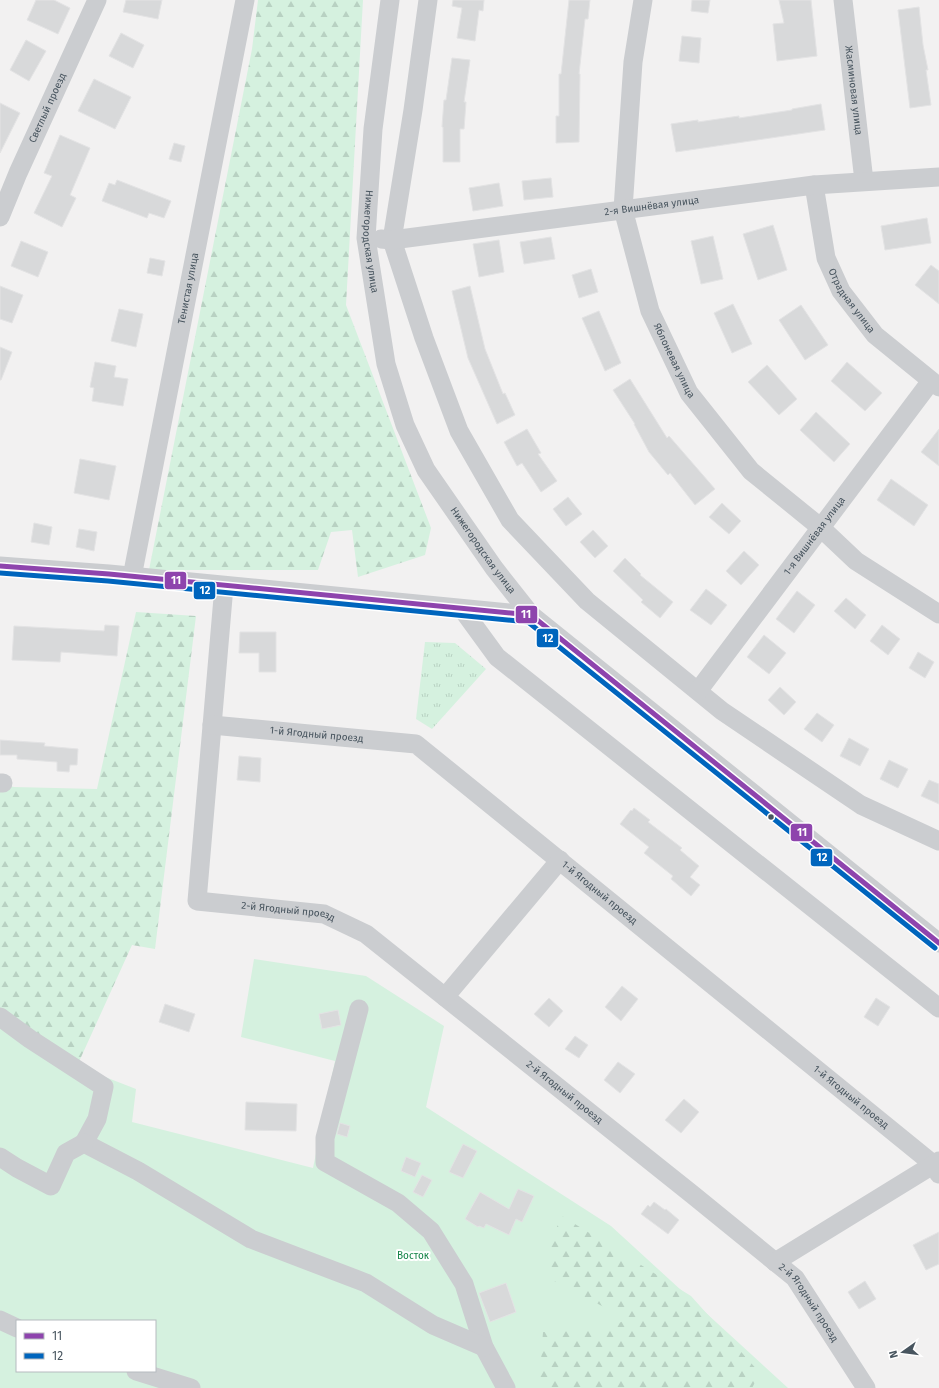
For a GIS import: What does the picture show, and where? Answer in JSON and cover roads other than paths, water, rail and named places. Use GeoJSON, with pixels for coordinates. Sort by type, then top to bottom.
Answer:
{"type":"FeatureCollection","features":[{"type":"Feature","properties":{"kind":"street","name":"Светлый проезд"},"geometry":{"type":"LineString","coordinates":[[0,216],[97,0]]}},
{"type":"Feature","properties":{"kind":"street","name":"Тенистая улица"},"geometry":{"type":"LineString","coordinates":[[132,577],[245,0]]}},
{"type":"Feature","properties":{"kind":"street","name":"Нижегородская улица"},"geometry":{"type":"LineString","coordinates":[[390,0],[373,129],[366,238],[386,364],[405,425],[426,470],[494,568],[531,615],[939,943]]}},
{"type":"Feature","properties":{"kind":"street"},"geometry":{"type":"LineString","coordinates":[[428,0],[413,110],[392,240],[424,338],[458,431],[510,520],[587,601],[722,711],[861,805],[939,841]]}},
{"type":"Feature","properties":{"kind":"street","name":"Яблоневая улица"},"geometry":{"type":"LineString","coordinates":[[644,0],[633,62],[623,209],[650,311],[689,393],[751,472],[820,527],[856,561],[939,614]]}},
{"type":"Feature","properties":{"kind":"street","name":"Жасминовая улица"},"geometry":{"type":"LineString","coordinates":[[843,0],[864,181]]}},
{"type":"Feature","properties":{"kind":"street","name":"2-я Вишнёвая улица"},"geometry":{"type":"LineString","coordinates":[[366,238],[392,240],[814,185],[939,177]]}},
{"type":"Feature","properties":{"kind":"street","name":"Отрадная улица"},"geometry":{"type":"LineString","coordinates":[[814,185],[826,258],[841,292],[875,335],[935,384]]}},
{"type":"Feature","properties":{"kind":"street","name":"1-я Вишнёвая улица"},"geometry":{"type":"LineString","coordinates":[[698,691],[820,527],[935,384]]}},
{"type":"Feature","properties":{"kind":"street"},"geometry":{"type":"LineString","coordinates":[[0,566],[109,574],[531,615]]}},
{"type":"Feature","properties":{"kind":"street"},"geometry":{"type":"LineString","coordinates":[[212,725],[224,586]]}},
{"type":"Feature","properties":{"kind":"street"},"geometry":{"type":"LineString","coordinates":[[462,609],[497,658],[939,1008]]}},
{"type":"Feature","properties":{"kind":"street","name":"1-й Ягодный проезд"},"geometry":{"type":"LineString","coordinates":[[212,725],[416,744],[937,1166]]}},
{"type":"Feature","properties":{"kind":"street","name":"2-й Ягодный проезд"},"geometry":{"type":"LineString","coordinates":[[212,725],[198,901],[324,914],[366,934],[687,1190],[794,1278],[866,1388]]}},
{"type":"Feature","properties":{"kind":"street"},"geometry":{"type":"LineString","coordinates":[[444,997],[560,860]]}},
{"type":"Feature","properties":{"kind":"street"},"geometry":{"type":"LineString","coordinates":[[358,1009],[325,1138],[325,1162],[398,1203],[431,1231],[464,1284],[484,1347],[506,1388]]}},
{"type":"Feature","properties":{"kind":"street"},"geometry":{"type":"LineString","coordinates":[[0,1017],[30,1039],[104,1087],[97,1119],[84,1143],[66,1153],[51,1186],[0,1157]]}},
{"type":"Feature","properties":{"kind":"street"},"geometry":{"type":"LineString","coordinates":[[84,1143],[138,1171],[251,1239],[366,1283],[433,1325],[484,1347]]}},
{"type":"Feature","properties":{"kind":"street"},"geometry":{"type":"LineString","coordinates":[[775,1262],[937,1166]]}},
{"type":"Feature","properties":{"kind":"street"},"geometry":{"type":"LineString","coordinates":[[0,1320],[16,1328]]}},
{"type":"Feature","properties":{"kind":"street"},"geometry":{"type":"LineString","coordinates":[[139,1372],[191,1388]]}},
{"type":"Feature","properties":{"kind":"park label","name":"Восток"},"geometry":{"type":"Point","coordinates":[413,1256]}}]}
